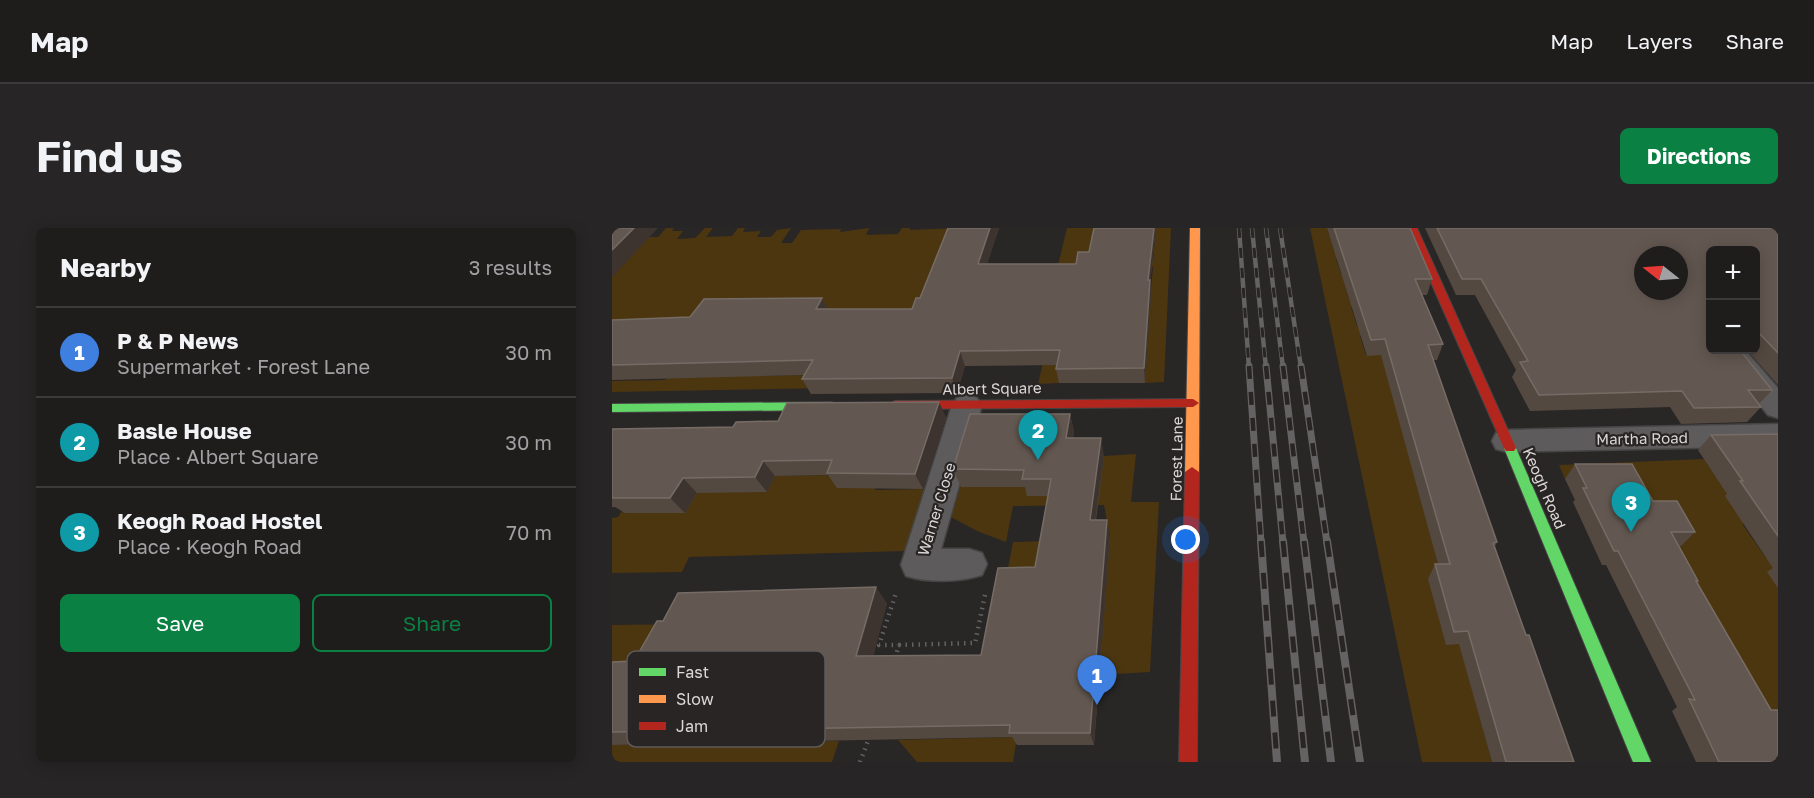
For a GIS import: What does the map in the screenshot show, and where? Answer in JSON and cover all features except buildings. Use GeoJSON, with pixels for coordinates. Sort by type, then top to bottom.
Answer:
{"type":"FeatureCollection","features":[{"type":"Feature","properties":{"kind":"street","name":"Forest Lane"},"geometry":{"type":"LineString","coordinates":[[1188,762],[1195,228]]}},
{"type":"Feature","properties":{"kind":"street","name":"Keogh Road"},"geometry":{"type":"LineString","coordinates":[[1412,228],[1507,441],[1642,762]]}},
{"type":"Feature","properties":{"kind":"street"},"geometry":{"type":"LineString","coordinates":[[1734,354],[1778,408]]}},
{"type":"Feature","properties":{"kind":"street","name":"Albert Square"},"geometry":{"type":"LineString","coordinates":[[883,405],[1193,403]]}},
{"type":"Feature","properties":{"kind":"street","name":"Warner Close"},"geometry":{"type":"LineString","coordinates":[[967,405],[919,565],[969,564]]}},
{"type":"Feature","properties":{"kind":"street"},"geometry":{"type":"LineString","coordinates":[[612,408],[848,406]]}},
{"type":"Feature","properties":{"kind":"street","name":"Martha Road"},"geometry":{"type":"LineString","coordinates":[[1507,441],[1778,435]]}},
{"type":"Feature","properties":{"kind":"path"},"geometry":{"type":"LineString","coordinates":[[894,662],[899,645],[879,645],[903,571],[919,565]]}},
{"type":"Feature","properties":{"kind":"path"},"geometry":{"type":"LineString","coordinates":[[875,627],[886,627]]}},
{"type":"Feature","properties":{"kind":"path"},"geometry":{"type":"LineString","coordinates":[[860,762],[868,741]]}},
{"type":"Feature","properties":{"kind":"shaded area"},"geometry":{"type":"Polygon","coordinates":[[[666,228],[674,228],[672,231],[683,231],[677,239],[695,238],[705,228],[713,228],[706,237],[732,236],[738,228],[745,228],[743,232],[761,231],[757,237],[771,237],[777,230],[791,228],[781,243],[792,243],[801,230],[841,229],[840,232],[869,228],[866,235],[898,234],[902,228],[910,228],[910,230],[960,228],[963,325],[747,376],[947,373],[943,386],[612,392],[612,381],[665,380],[686,352],[612,344],[612,274],[638,237],[658,237],[666,228]]]}},
{"type":"Feature","properties":{"kind":"shaded area"},"geometry":{"type":"Polygon","coordinates":[[[1067,228],[1098,228],[1115,261],[1153,261],[1156,228],[1171,228],[1164,382],[1145,383],[1147,346],[1062,372],[1059,383],[1038,384],[1055,312],[1055,278],[1067,228]],[[1080,267],[1149,309],[1153,267],[1080,267]]]}},
{"type":"Feature","properties":{"kind":"shaded area"},"geometry":{"type":"Polygon","coordinates":[[[1310,228],[1327,228],[1334,250],[1359,250],[1336,259],[1341,274],[1367,273],[1370,281],[1344,282],[1349,299],[1376,298],[1379,307],[1351,307],[1357,326],[1385,325],[1388,335],[1360,336],[1366,355],[1396,355],[1436,557],[1492,762],[1422,762],[1310,228]]]}},
{"type":"Feature","properties":{"kind":"shaded area"},"geometry":{"type":"Polygon","coordinates":[[[1136,454],[1131,502],[1159,502],[1150,672],[1099,675],[1110,537],[1104,505],[1013,506],[1006,542],[977,531],[951,517],[967,465],[964,487],[1029,487],[1028,496],[1098,496],[1104,456],[1136,454]]]}},
{"type":"Feature","properties":{"kind":"shaded area"},"geometry":{"type":"Polygon","coordinates":[[[1704,459],[1717,478],[1744,478],[1743,525],[1766,558],[1778,558],[1778,721],[1620,479],[1565,479],[1559,465],[1704,459]]]}},
{"type":"Feature","properties":{"kind":"shaded area"},"geometry":{"type":"Polygon","coordinates":[[[841,475],[876,487],[875,490],[928,489],[905,551],[689,557],[682,572],[612,573],[612,518],[618,517],[628,502],[706,477],[740,492],[767,492],[775,476],[841,475]]]}},
{"type":"Feature","properties":{"kind":"shaded area"},"geometry":{"type":"Polygon","coordinates":[[[1047,541],[1041,584],[1005,584],[1013,542],[1047,541]]]}},
{"type":"Feature","properties":{"kind":"shaded area"},"geometry":{"type":"Polygon","coordinates":[[[689,624],[650,651],[627,651],[627,667],[612,677],[612,625],[689,624]]]}},
{"type":"Feature","properties":{"kind":"shaded area"},"geometry":{"type":"Polygon","coordinates":[[[1017,737],[1013,762],[917,762],[898,740],[893,740],[1017,737]]]}},
{"type":"Feature","properties":{"kind":"shaded area"},"geometry":{"type":"Polygon","coordinates":[[[825,741],[839,741],[832,762],[612,762],[612,745],[627,745],[627,747],[825,747],[825,741]]]}},
{"type":"Feature","properties":{"kind":"railway"},"geometry":{"type":"LineString","coordinates":[[1239,228],[1249,368]]}},
{"type":"Feature","properties":{"kind":"railway"},"geometry":{"type":"LineString","coordinates":[[1252,228],[1266,368]]}},
{"type":"Feature","properties":{"kind":"railway"},"geometry":{"type":"LineString","coordinates":[[1266,228],[1283,368]]}},
{"type":"Feature","properties":{"kind":"railway"},"geometry":{"type":"LineString","coordinates":[[1280,228],[1301,368]]}},
{"type":"Feature","properties":{"kind":"railway"},"geometry":{"type":"LineString","coordinates":[[1249,366],[1261,543]]}},
{"type":"Feature","properties":{"kind":"railway"},"geometry":{"type":"LineString","coordinates":[[1266,366],[1283,543]]}},
{"type":"Feature","properties":{"kind":"railway"},"geometry":{"type":"LineString","coordinates":[[1283,366],[1304,543]]}},
{"type":"Feature","properties":{"kind":"railway"},"geometry":{"type":"LineString","coordinates":[[1301,366],[1327,543]]}},
{"type":"Feature","properties":{"kind":"railway"},"geometry":{"type":"LineString","coordinates":[[1261,541],[1277,762]]}},
{"type":"Feature","properties":{"kind":"railway"},"geometry":{"type":"LineString","coordinates":[[1283,541],[1305,762]]}},
{"type":"Feature","properties":{"kind":"railway"},"geometry":{"type":"LineString","coordinates":[[1304,541],[1331,762]]}},
{"type":"Feature","properties":{"kind":"railway"},"geometry":{"type":"LineString","coordinates":[[1327,541],[1360,762]]}},
{"type":"Feature","properties":{"kind":"traffic: fast"},"geometry":{"type":"LineString","coordinates":[[612,408],[832,406]]}},
{"type":"Feature","properties":{"kind":"traffic: fast"},"geometry":{"type":"LineString","coordinates":[[1510,448],[1642,762]]}},
{"type":"Feature","properties":{"kind":"traffic: slow"},"geometry":{"type":"LineString","coordinates":[[1192,472],[1195,228]]}},
{"type":"Feature","properties":{"kind":"traffic: jam"},"geometry":{"type":"LineString","coordinates":[[1412,228],[1510,448]]}},
{"type":"Feature","properties":{"kind":"traffic: jam"},"geometry":{"type":"LineString","coordinates":[[895,405],[1193,403]]}},
{"type":"Feature","properties":{"kind":"traffic: jam"},"geometry":{"type":"LineString","coordinates":[[1188,762],[1192,472]]}},
{"type":"Feature","properties":{"kind":"place","name":"Basle House"},"geometry":{"type":"Point","coordinates":[1038,460]}},
{"type":"Feature","properties":{"kind":"place","name":"Keogh Road Hostel"},"geometry":{"type":"Point","coordinates":[1631,532]}},
{"type":"Feature","properties":{"kind":"place","name":"P & P News"},"geometry":{"type":"Point","coordinates":[1097,705]}}]}
